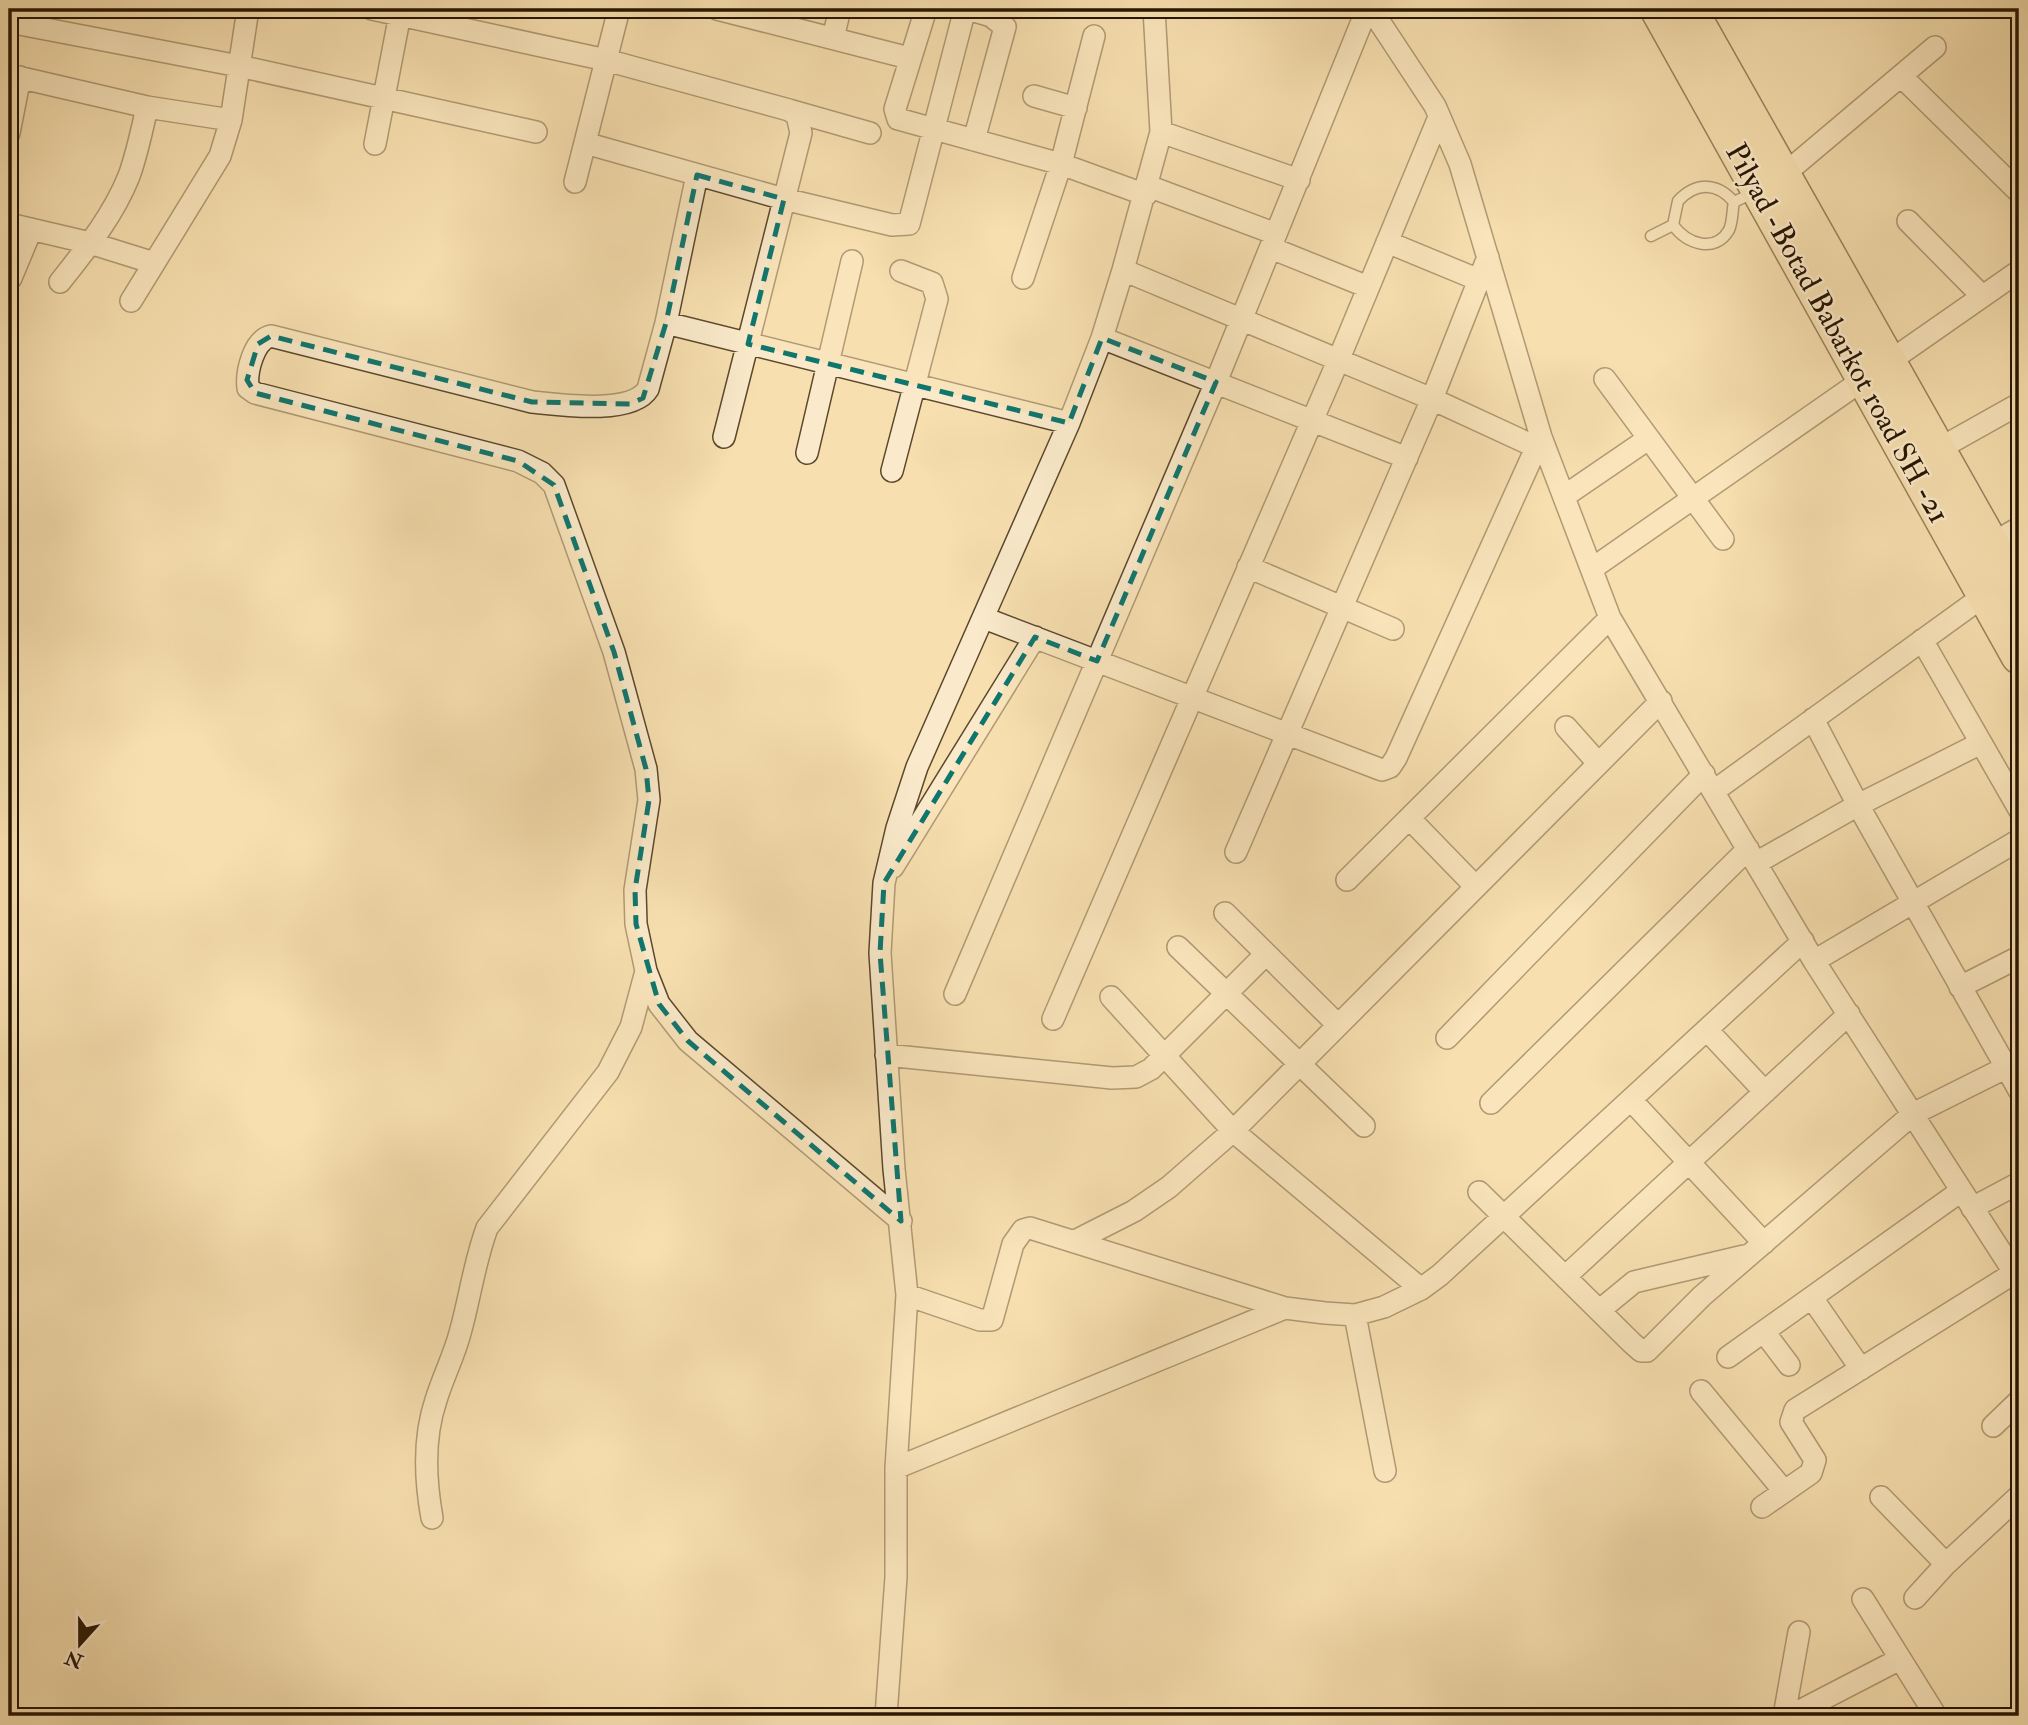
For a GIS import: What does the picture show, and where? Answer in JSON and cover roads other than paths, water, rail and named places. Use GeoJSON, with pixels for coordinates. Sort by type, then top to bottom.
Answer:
{"type":"FeatureCollection","features":[{"type":"Feature","properties":{"kind":"main road","name":"Pilyad -Botad Babarkot road SH -21"},"geometry":{"type":"LineString","coordinates":[[1658,9],[1758,190],[1875,370],[2005,536],[2019,594]]}},
{"type":"Feature","properties":{"kind":"main road","name":"Pilyad -Botad Babarkot road SH -21"},"geometry":{"type":"LineString","coordinates":[[1689,9],[1758,190]]}},
{"type":"Feature","properties":{"kind":"main road","name":"Pilyad -Botad Babarkot road SH -21"},"geometry":{"type":"LineString","coordinates":[[1875,370],[1985,595],[2019,656]]}},
{"type":"Feature","properties":{"kind":"street"},"geometry":{"type":"LineString","coordinates":[[131,301],[220,156],[231,120],[248,9]]}},
{"type":"Feature","properties":{"kind":"street"},"geometry":{"type":"LineString","coordinates":[[372,9],[400,12],[606,60],[870,133]]}},
{"type":"Feature","properties":{"kind":"street"},"geometry":{"type":"LineString","coordinates":[[575,182],[619,9]]}},
{"type":"Feature","properties":{"kind":"street"},"geometry":{"type":"LineString","coordinates":[[718,9],[909,58]]}},
{"type":"Feature","properties":{"kind":"street"},"geometry":{"type":"LineString","coordinates":[[833,38],[840,9]]}},
{"type":"Feature","properties":{"kind":"street"},"geometry":{"type":"LineString","coordinates":[[926,9],[909,58],[895,114],[904,122],[1061,164],[1147,191],[1274,241],[1368,287]]}},
{"type":"Feature","properties":{"kind":"street"},"geometry":{"type":"LineString","coordinates":[[584,143],[784,199],[892,225],[909,224],[966,9],[991,16],[1004,27],[974,140]]}},
{"type":"Feature","properties":{"kind":"street"},"geometry":{"type":"LineString","coordinates":[[886,1716],[897,1577],[896,1468],[906,1295],[880,953],[884,883],[917,767],[1069,423],[1102,338],[1147,191],[1161,132],[1154,9]]}},
{"type":"Feature","properties":{"kind":"street"},"geometry":{"type":"LineString","coordinates":[[1369,9],[1439,117],[1460,164],[1539,442],[1566,495],[1610,618],[1814,961],[2017,1276],[1860,1369],[1791,1416],[1794,1430],[1815,1460],[1815,1467],[1811,1473],[1762,1507]]}},
{"type":"Feature","properties":{"kind":"street"},"geometry":{"type":"LineString","coordinates":[[954,994],[1216,382],[1369,9]]}},
{"type":"Feature","properties":{"kind":"street"},"geometry":{"type":"LineString","coordinates":[[375,144],[400,12]]}},
{"type":"Feature","properties":{"kind":"street"},"geometry":{"type":"LineString","coordinates":[[20,19],[536,132]]}},
{"type":"Feature","properties":{"kind":"street"},"geometry":{"type":"LineString","coordinates":[[1023,278],[1061,164],[1094,36]]}},
{"type":"Feature","properties":{"kind":"street"},"geometry":{"type":"LineString","coordinates":[[1758,190],[1935,47]]}},
{"type":"Feature","properties":{"kind":"street"},"geometry":{"type":"LineString","coordinates":[[9,133],[15,76],[147,107],[231,120]]}},
{"type":"Feature","properties":{"kind":"street"},"geometry":{"type":"LineString","coordinates":[[1901,76],[2019,192]]}},
{"type":"Feature","properties":{"kind":"street"},"geometry":{"type":"LineString","coordinates":[[1034,96],[1076,108]]}},
{"type":"Feature","properties":{"kind":"street"},"geometry":{"type":"LineString","coordinates":[[60,282],[108,218],[129,176],[147,107]]}},
{"type":"Feature","properties":{"kind":"street"},"geometry":{"type":"LineString","coordinates":[[724,437],[800,133],[797,115],[789,110]]}},
{"type":"Feature","properties":{"kind":"street"},"geometry":{"type":"LineString","coordinates":[[1053,1018],[1338,361],[1439,117]]}},
{"type":"Feature","properties":{"kind":"street"},"geometry":{"type":"LineString","coordinates":[[1161,132],[1299,180]]}},
{"type":"Feature","properties":{"kind":"street"},"geometry":{"type":"LineString","coordinates":[[697,175],[666,323],[648,389],[643,398],[630,404],[562,405],[523,400],[271,336],[262,338],[258,344],[247,380],[248,388],[255,393],[518,461],[542,473],[554,485],[614,652],[646,769],[649,800],[635,890],[636,924],[646,971],[659,1004],[688,1041],[901,1221]]}},
{"type":"Feature","properties":{"kind":"street"},"geometry":{"type":"LineString","coordinates":[[1909,220],[1982,296]]}},
{"type":"Feature","properties":{"kind":"street"},"geometry":{"type":"LineString","coordinates":[[9,224],[90,243],[154,263]]}},
{"type":"Feature","properties":{"kind":"street"},"geometry":{"type":"LineString","coordinates":[[11,278],[32,230]]}},
{"type":"Feature","properties":{"kind":"street"},"geometry":{"type":"LineString","coordinates":[[1387,242],[1479,279]]}},
{"type":"Feature","properties":{"kind":"street"},"geometry":{"type":"LineString","coordinates":[[1236,852],[1432,399],[1488,257]]}},
{"type":"Feature","properties":{"kind":"street"},"geometry":{"type":"LineString","coordinates":[[807,453],[852,261]]}},
{"type":"Feature","properties":{"kind":"street"},"geometry":{"type":"LineString","coordinates":[[1123,270],[1539,442]]}},
{"type":"Feature","properties":{"kind":"street"},"geometry":{"type":"LineString","coordinates":[[892,471],[937,299],[937,290],[932,283],[901,271]]}},
{"type":"Feature","properties":{"kind":"street"},"geometry":{"type":"LineString","coordinates":[[1593,568],[2019,271]]}},
{"type":"Feature","properties":{"kind":"street"},"geometry":{"type":"LineString","coordinates":[[666,323],[1069,423]]}},
{"type":"Feature","properties":{"kind":"street"},"geometry":{"type":"LineString","coordinates":[[1102,338],[1407,458]]}},
{"type":"Feature","properties":{"kind":"street"},"geometry":{"type":"LineString","coordinates":[[1605,379],[1691,499],[1723,538]]}},
{"type":"Feature","properties":{"kind":"street"},"geometry":{"type":"LineString","coordinates":[[1937,450],[2019,404]]}},
{"type":"Feature","properties":{"kind":"street"},"geometry":{"type":"LineString","coordinates":[[1566,495],[1648,439]]}},
{"type":"Feature","properties":{"kind":"street"},"geometry":{"type":"LineString","coordinates":[[984,618],[1374,770],[1390,767],[1539,442]]}},
{"type":"Feature","properties":{"kind":"street"},"geometry":{"type":"LineString","coordinates":[[1248,567],[1392,629]]}},
{"type":"Feature","properties":{"kind":"street"},"geometry":{"type":"LineString","coordinates":[[1447,1038],[1709,782],[1813,719],[1985,595]]}},
{"type":"Feature","properties":{"kind":"street"},"geometry":{"type":"LineString","coordinates":[[1346,880],[1610,618]]}},
{"type":"Feature","properties":{"kind":"street"},"geometry":{"type":"LineString","coordinates":[[884,883],[1035,637]]}},
{"type":"Feature","properties":{"kind":"street"},"geometry":{"type":"LineString","coordinates":[[1922,640],[2019,809]]}},
{"type":"Feature","properties":{"kind":"street"},"geometry":{"type":"LineString","coordinates":[[1075,1241],[1134,1211],[1169,1187],[1233,1131],[1661,701]]}},
{"type":"Feature","properties":{"kind":"street"},"geometry":{"type":"LineString","coordinates":[[1813,719],[1960,987],[2013,1064],[2019,1090]]}},
{"type":"Feature","properties":{"kind":"street"},"geometry":{"type":"LineString","coordinates":[[1566,727],[1598,763]]}},
{"type":"Feature","properties":{"kind":"street"},"geometry":{"type":"LineString","coordinates":[[1491,1102],[1752,856],[1981,743]]}},
{"type":"Feature","properties":{"kind":"street"},"geometry":{"type":"LineString","coordinates":[[1409,818],[1475,886]]}},
{"type":"Feature","properties":{"kind":"street"},"geometry":{"type":"LineString","coordinates":[[1814,961],[2019,840]]}},
{"type":"Feature","properties":{"kind":"street"},"geometry":{"type":"LineString","coordinates":[[1225,913],[1337,1024]]}},
{"type":"Feature","properties":{"kind":"street"},"geometry":{"type":"LineString","coordinates":[[906,1295],[979,1320],[992,1320],[1013,1244],[1023,1230],[1040,1230],[1285,1308],[1355,1315],[1384,1307],[1421,1289],[1505,1217],[1803,941]]}},
{"type":"Feature","properties":{"kind":"street"},"geometry":{"type":"LineString","coordinates":[[1178,947],[1297,1065],[1364,1126]]}},
{"type":"Feature","properties":{"kind":"street"},"geometry":{"type":"LineString","coordinates":[[886,1055],[1112,1078],[1136,1077],[1151,1069],[1266,954]]}},
{"type":"Feature","properties":{"kind":"street"},"geometry":{"type":"LineString","coordinates":[[1960,987],[2019,957]]}},
{"type":"Feature","properties":{"kind":"street"},"geometry":{"type":"LineString","coordinates":[[432,1518],[426,1485],[427,1444],[435,1401],[460,1333],[475,1258],[483,1238],[504,1206],[608,1072],[631,1027],[646,971]]}},
{"type":"Feature","properties":{"kind":"street"},"geometry":{"type":"LineString","coordinates":[[1111,997],[1233,1131],[1421,1289]]}},
{"type":"Feature","properties":{"kind":"street"},"geometry":{"type":"LineString","coordinates":[[1566,1276],[1849,1014]]}},
{"type":"Feature","properties":{"kind":"street"},"geometry":{"type":"LineString","coordinates":[[1707,1030],[1765,1092]]}},
{"type":"Feature","properties":{"kind":"street"},"geometry":{"type":"LineString","coordinates":[[1479,1192],[1641,1351],[1647,1351],[1702,1296],[1913,1114],[2013,1064]]}},
{"type":"Feature","properties":{"kind":"street"},"geometry":{"type":"LineString","coordinates":[[1631,1100],[1688,1163],[1757,1249]]}},
{"type":"Feature","properties":{"kind":"street"},"geometry":{"type":"LineString","coordinates":[[1728,1357],[1812,1298],[1967,1200],[2019,1183]]}},
{"type":"Feature","properties":{"kind":"street"},"geometry":{"type":"LineString","coordinates":[[1600,1310],[1618,1292],[1634,1282],[1757,1249]]}},
{"type":"Feature","properties":{"kind":"street"},"geometry":{"type":"LineString","coordinates":[[1812,1298],[1860,1369]]}},
{"type":"Feature","properties":{"kind":"street"},"geometry":{"type":"LineString","coordinates":[[896,1468],[1285,1308]]}},
{"type":"Feature","properties":{"kind":"street"},"geometry":{"type":"LineString","coordinates":[[1355,1315],[1385,1471]]}},
{"type":"Feature","properties":{"kind":"street"},"geometry":{"type":"LineString","coordinates":[[1764,1332],[1789,1365]]}},
{"type":"Feature","properties":{"kind":"street"},"geometry":{"type":"LineString","coordinates":[[1701,1391],[1784,1491]]}},
{"type":"Feature","properties":{"kind":"street"},"geometry":{"type":"LineString","coordinates":[[1993,1426],[2019,1401]]}},
{"type":"Feature","properties":{"kind":"street"},"geometry":{"type":"LineString","coordinates":[[1915,1598],[1946,1564],[2019,1496]]}},
{"type":"Feature","properties":{"kind":"street"},"geometry":{"type":"LineString","coordinates":[[1881,1497],[1946,1564]]}},
{"type":"Feature","properties":{"kind":"street"},"geometry":{"type":"LineString","coordinates":[[1863,1599],[1936,1716]]}},
{"type":"Feature","properties":{"kind":"street"},"geometry":{"type":"LineString","coordinates":[[1784,1716],[1800,1632]]}},
{"type":"Feature","properties":{"kind":"street"},"geometry":{"type":"LineString","coordinates":[[1790,1716],[1900,1659]]}},
{"type":"Feature","properties":{"kind":"lane"},"geometry":{"type":"LineString","coordinates":[[1673,225],[1678,201],[1696,188],[1758,190]]}},
{"type":"Feature","properties":{"kind":"lane"},"geometry":{"type":"LineString","coordinates":[[1673,225],[1694,243],[1708,245],[1721,239],[1758,190]]}},
{"type":"Feature","properties":{"kind":"lane"},"geometry":{"type":"LineString","coordinates":[[1651,236],[1673,225]]}}]}
